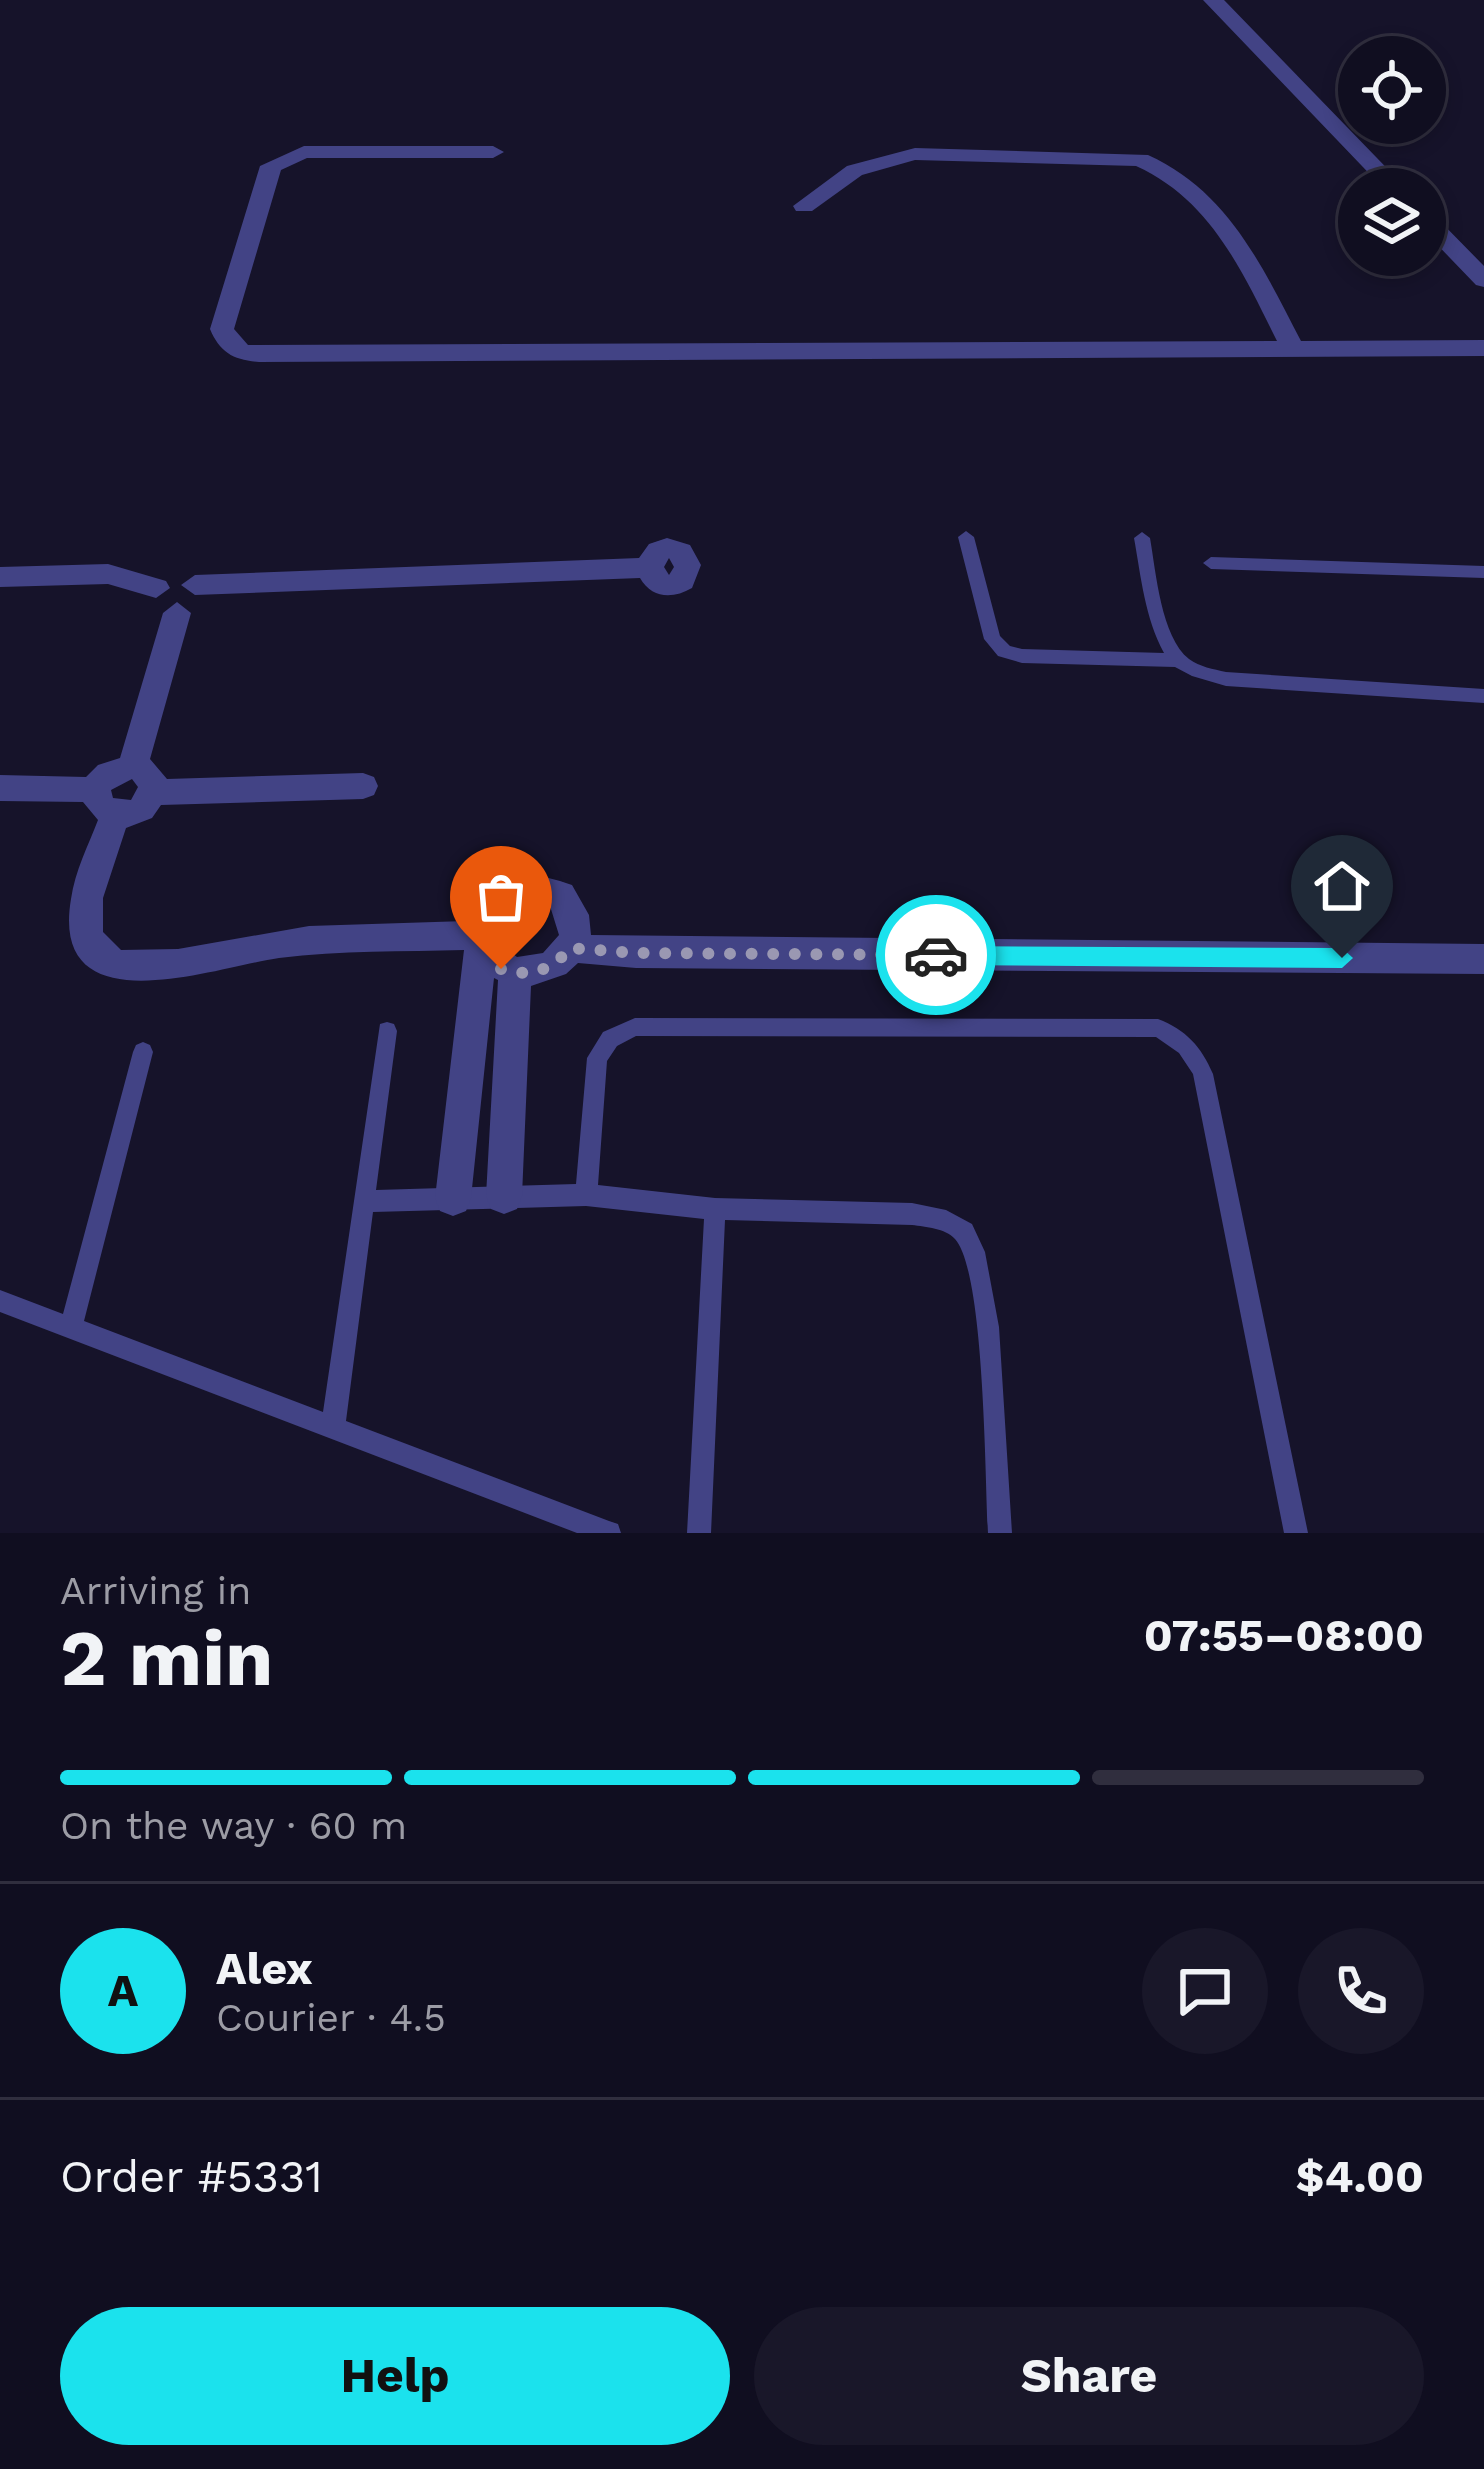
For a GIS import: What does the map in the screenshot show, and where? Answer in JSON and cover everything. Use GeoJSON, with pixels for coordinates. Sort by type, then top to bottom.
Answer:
{"type":"FeatureCollection","features":[{"type":"Feature","properties":{"kind":"street"},"geometry":{"type":"LineString","coordinates":[[1213,0],[1376,168]]}},
{"type":"Feature","properties":{"kind":"street"},"geometry":{"type":"LineString","coordinates":[[494,152],[304,152],[277,160],[222,329],[226,341],[234,349],[259,354],[1484,349]]}},
{"type":"Feature","properties":{"kind":"street"},"geometry":{"type":"LineString","coordinates":[[803,206],[836,177],[886,158],[914,154],[1140,160],[1164,167],[1208,206],[1243,254],[1294,351]]}},
{"type":"Feature","properties":{"kind":"street"},"geometry":{"type":"LineString","coordinates":[[1446,241],[1484,280]]}},
{"type":"Feature","properties":{"kind":"street"},"geometry":{"type":"LineString","coordinates":[[195,585],[196,601],[177,613],[156,611],[151,596],[156,588],[177,579],[195,585],[647,568]]}},
{"type":"Feature","properties":{"kind":"street"},"geometry":{"type":"LineString","coordinates":[[0,577],[108,574],[156,588]]}},
{"type":"Feature","properties":{"kind":"street"},"geometry":{"type":"LineString","coordinates":[[133,766],[177,613]]}},
{"type":"Feature","properties":{"kind":"street"},"geometry":{"type":"LineString","coordinates":[[153,792],[154,780],[146,770],[133,766],[104,778],[105,802],[86,902],[86,928],[94,951],[112,963],[136,968],[180,965],[311,940],[479,942]]}},
{"type":"Feature","properties":{"kind":"street"},"geometry":{"type":"LineString","coordinates":[[0,788],[105,802],[131,812],[153,792],[364,786]]}},
{"type":"Feature","properties":{"kind":"street"},"geometry":{"type":"LineString","coordinates":[[453,1198],[480,921],[500,896],[531,886],[561,895],[571,906],[576,934],[570,948],[546,969],[514,973],[501,969],[479,942]]}},
{"type":"Feature","properties":{"kind":"street"},"geometry":{"type":"LineString","coordinates":[[570,948],[636,953],[1484,959]]}},
{"type":"Feature","properties":{"kind":"street"},"geometry":{"type":"LineString","coordinates":[[504,1196],[514,973]]}},
{"type":"Feature","properties":{"kind":"lane"},"geometry":{"type":"LineString","coordinates":[[966,537],[992,639],[1004,650],[1022,656],[1177,660],[1196,672],[1226,679],[1484,696]]}},
{"type":"Feature","properties":{"kind":"lane"},"geometry":{"type":"LineString","coordinates":[[1142,538],[1157,613],[1177,660]]}},
{"type":"Feature","properties":{"kind":"lane"},"geometry":{"type":"LineString","coordinates":[[1211,562],[1484,572]]}},
{"type":"Feature","properties":{"kind":"lane"},"geometry":{"type":"LineString","coordinates":[[586,1195],[597,1058],[610,1039],[635,1027],[1158,1028],[1179,1038],[1194,1053],[1203,1074],[1296,1533]]}},
{"type":"Feature","properties":{"kind":"lane"},"geometry":{"type":"LineString","coordinates":[[333,1428],[387,1031]]}},
{"type":"Feature","properties":{"kind":"lane"},"geometry":{"type":"LineString","coordinates":[[71,1326],[143,1052]]}},
{"type":"Feature","properties":{"kind":"lane"},"geometry":{"type":"LineString","coordinates":[[367,1201],[586,1195],[715,1209],[944,1219],[965,1233],[984,1280],[1000,1533]]}},
{"type":"Feature","properties":{"kind":"lane"},"geometry":{"type":"LineString","coordinates":[[699,1533],[715,1209]]}},
{"type":"Feature","properties":{"kind":"lane"},"geometry":{"type":"LineString","coordinates":[[0,1300],[609,1533]]}},
{"type":"Feature","properties":{"kind":"way so far"},"geometry":{"type":"LineString","coordinates":[[501,969],[514,973],[546,969],[570,948],[636,953],[936,955]]}},
{"type":"Feature","properties":{"kind":"route"},"geometry":{"type":"LineString","coordinates":[[936,955],[1342,958]]}}]}
